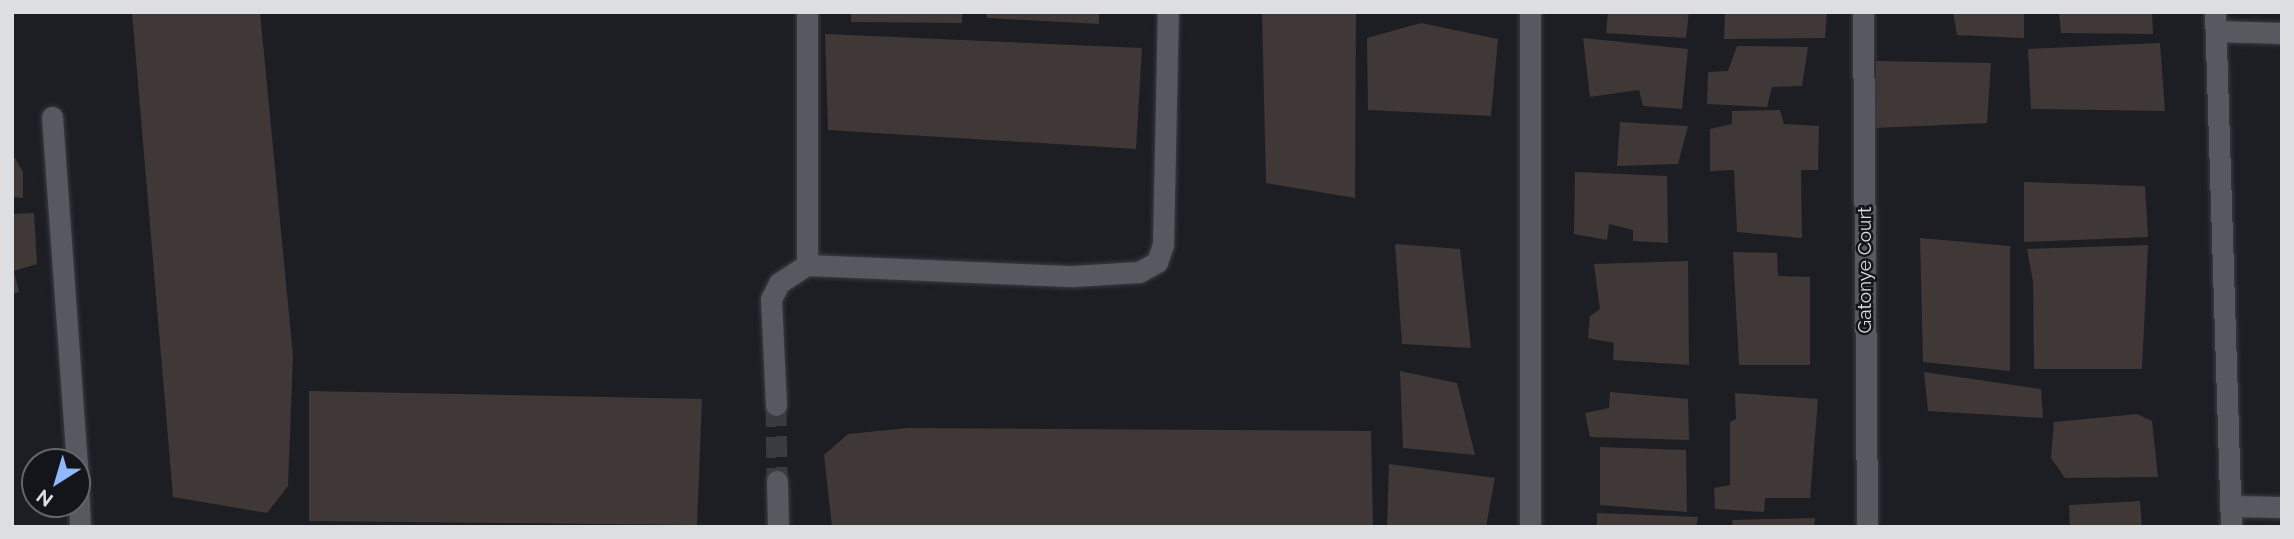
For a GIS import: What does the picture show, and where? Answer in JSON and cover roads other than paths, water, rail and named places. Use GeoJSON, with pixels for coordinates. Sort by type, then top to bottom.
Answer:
{"type":"FeatureCollection","features":[{"type":"Feature","properties":{"kind":"street"},"geometry":{"type":"LineString","coordinates":[[807,12],[807,265]]}},
{"type":"Feature","properties":{"kind":"street"},"geometry":{"type":"LineString","coordinates":[[776,405],[771,299],[779,283],[807,265],[1074,276],[1147,270],[1157,262],[1163,245],[1168,12]]}},
{"type":"Feature","properties":{"kind":"street"},"geometry":{"type":"LineString","coordinates":[[1530,527],[1531,12]]}},
{"type":"Feature","properties":{"kind":"street","name":"Gatonye Court"},"geometry":{"type":"LineString","coordinates":[[1863,12],[1867,527]]}},
{"type":"Feature","properties":{"kind":"street"},"geometry":{"type":"LineString","coordinates":[[2282,33],[2215,22],[2231,516],[2282,507]]}},
{"type":"Feature","properties":{"kind":"street"},"geometry":{"type":"LineString","coordinates":[[52,117],[76,448]]}},
{"type":"Feature","properties":{"kind":"street"},"geometry":{"type":"LineString","coordinates":[[777,481],[778,527]]}},
{"type":"Feature","properties":{"kind":"tunnel"},"geometry":{"type":"LineString","coordinates":[[776,405],[777,481]]}}]}
